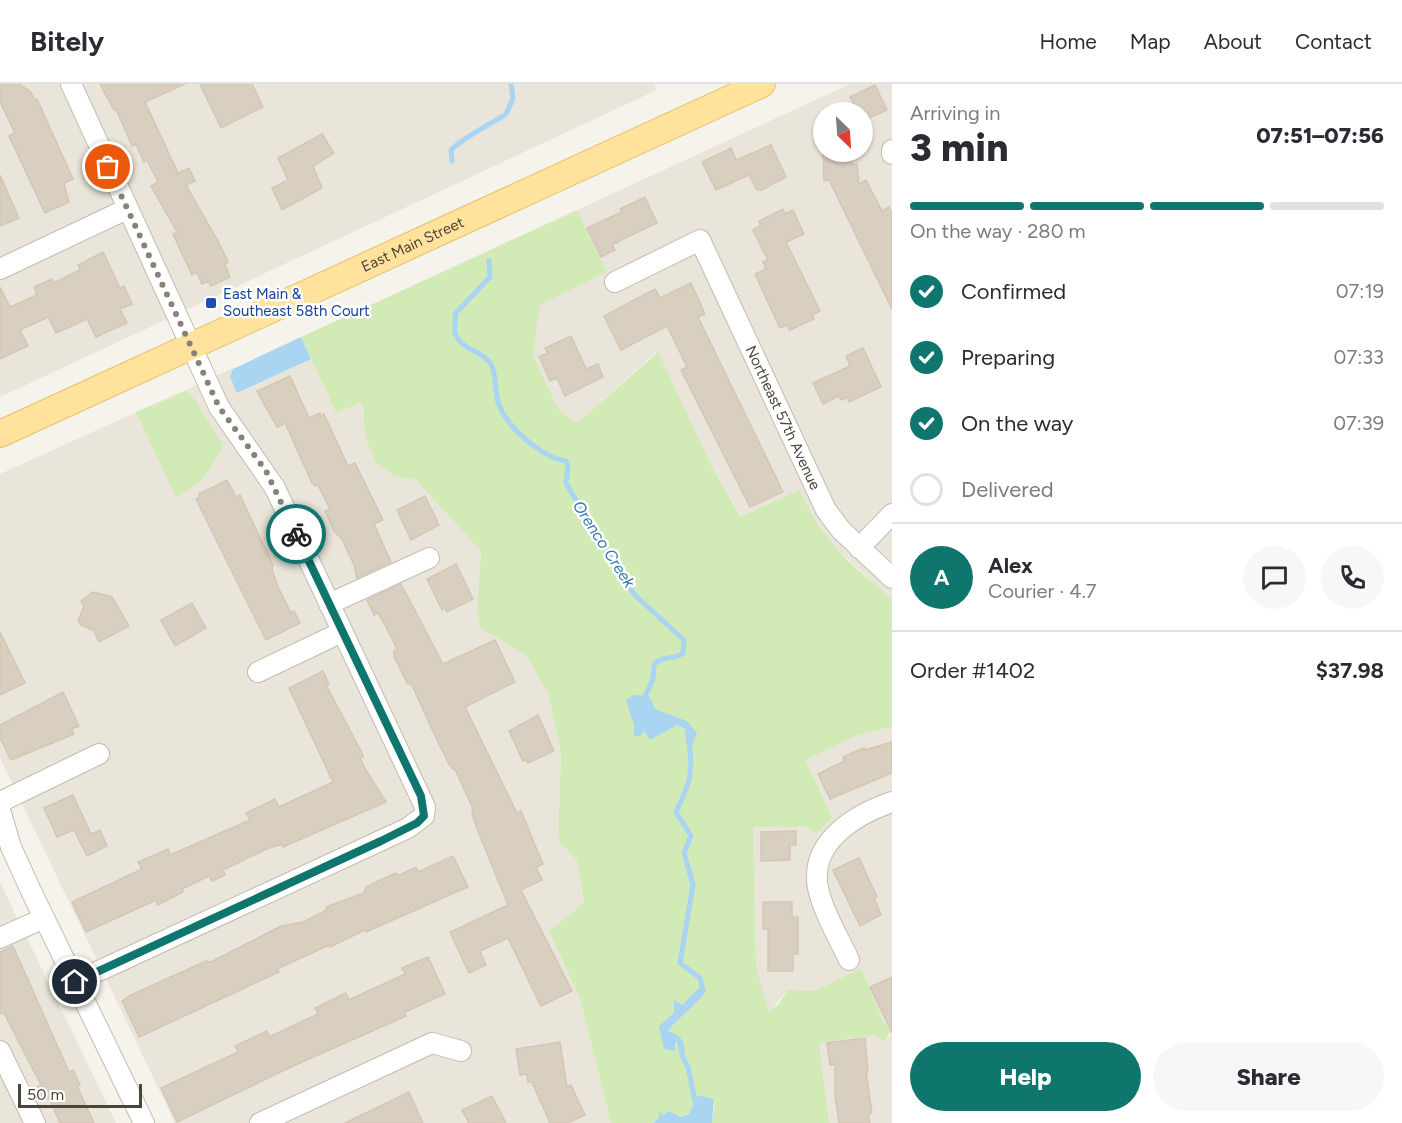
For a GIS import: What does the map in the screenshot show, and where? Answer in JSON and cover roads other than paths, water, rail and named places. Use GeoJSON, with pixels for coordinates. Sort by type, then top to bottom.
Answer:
{"type":"FeatureCollection","features":[{"type":"Feature","properties":{"kind":"main road","name":"East Main Street"},"geometry":{"type":"LineString","coordinates":[[0,434],[762,84]]}},
{"type":"Feature","properties":{"kind":"street"},"geometry":{"type":"LineString","coordinates":[[70,84],[226,420],[257,459],[275,488],[421,796],[424,816],[417,823],[390,837],[75,982]]}},
{"type":"Feature","properties":{"kind":"street"},"geometry":{"type":"LineString","coordinates":[[0,269],[127,209]]}},
{"type":"Feature","properties":{"kind":"street","name":"Northeast 57th Avenue"},"geometry":{"type":"LineString","coordinates":[[615,282],[700,240],[826,510],[859,548],[892,579]]}},
{"type":"Feature","properties":{"kind":"street"},"geometry":{"type":"LineString","coordinates":[[859,548],[892,514]]}},
{"type":"Feature","properties":{"kind":"street"},"geometry":{"type":"LineString","coordinates":[[329,604],[429,558]]}},
{"type":"Feature","properties":{"kind":"street"},"geometry":{"type":"LineString","coordinates":[[258,672],[342,632]]}},
{"type":"Feature","properties":{"kind":"street"},"geometry":{"type":"LineString","coordinates":[[0,802],[99,754]]}},
{"type":"Feature","properties":{"kind":"street"},"geometry":{"type":"LineString","coordinates":[[849,960],[821,898],[817,880],[824,849],[839,829],[892,802]]}},
{"type":"Feature","properties":{"kind":"street"},"geometry":{"type":"LineString","coordinates":[[0,810],[11,847],[144,1123]]}},
{"type":"Feature","properties":{"kind":"street"},"geometry":{"type":"LineString","coordinates":[[0,938],[44,918]]}},
{"type":"Feature","properties":{"kind":"street"},"geometry":{"type":"LineString","coordinates":[[260,1123],[432,1043],[461,1051]]}},
{"type":"Feature","properties":{"kind":"street"},"geometry":{"type":"LineString","coordinates":[[0,1052],[35,1123]]}},
{"type":"Feature","properties":{"kind":"water"},"geometry":{"type":"Polygon","coordinates":[[[301,337],[311,359],[237,393],[230,377],[233,369],[301,337]]]}},
{"type":"Feature","properties":{"kind":"water"},"geometry":{"type":"Polygon","coordinates":[[[634,695],[649,696],[655,709],[687,721],[697,733],[691,748],[686,741],[685,729],[677,725],[650,740],[644,731],[639,737],[634,735],[634,725],[626,700],[634,695]]]}},
{"type":"Feature","properties":{"kind":"water"},"geometry":{"type":"Polygon","coordinates":[[[700,987],[705,990],[703,996],[669,1029],[669,1032],[681,1038],[686,1061],[680,1055],[677,1042],[675,1042],[675,1051],[664,1049],[659,1026],[674,1013],[674,1000],[682,1005],[700,987]]]}},
{"type":"Feature","properties":{"kind":"water"},"geometry":{"type":"Polygon","coordinates":[[[701,1095],[714,1100],[712,1123],[653,1123],[659,1118],[659,1111],[664,1115],[669,1111],[680,1117],[689,1114],[697,1097],[701,1095]]]}},
{"type":"Feature","properties":{"kind":"waterway","name":"Orenco Creek"},"geometry":{"type":"LineString","coordinates":[[452,161],[451,150],[457,144],[506,114],[513,99],[511,84]]}},
{"type":"Feature","properties":{"kind":"waterway","name":"Orenco Creek"},"geometry":{"type":"LineString","coordinates":[[489,260],[490,277],[455,314],[457,338],[461,343],[483,356],[492,366],[498,402],[502,412],[516,431],[546,454],[566,461],[568,465],[566,483],[625,583],[684,640],[683,653],[661,660],[654,665],[653,679],[643,701]]}},
{"type":"Feature","properties":{"kind":"waterway","name":"Orenco Creek"},"geometry":{"type":"LineString","coordinates":[[689,742],[691,771],[676,812],[691,836],[684,853],[693,885],[680,963],[700,978],[703,991],[701,993]]}},
{"type":"Feature","properties":{"kind":"waterway","name":"Orenco Creek"},"geometry":{"type":"LineString","coordinates":[[682,1055],[688,1067],[696,1106]]}},
{"type":"Feature","properties":{"kind":"place","name":"East Main & Southeast 58th Court"},"geometry":{"type":"Point","coordinates":[211,303]}}]}
